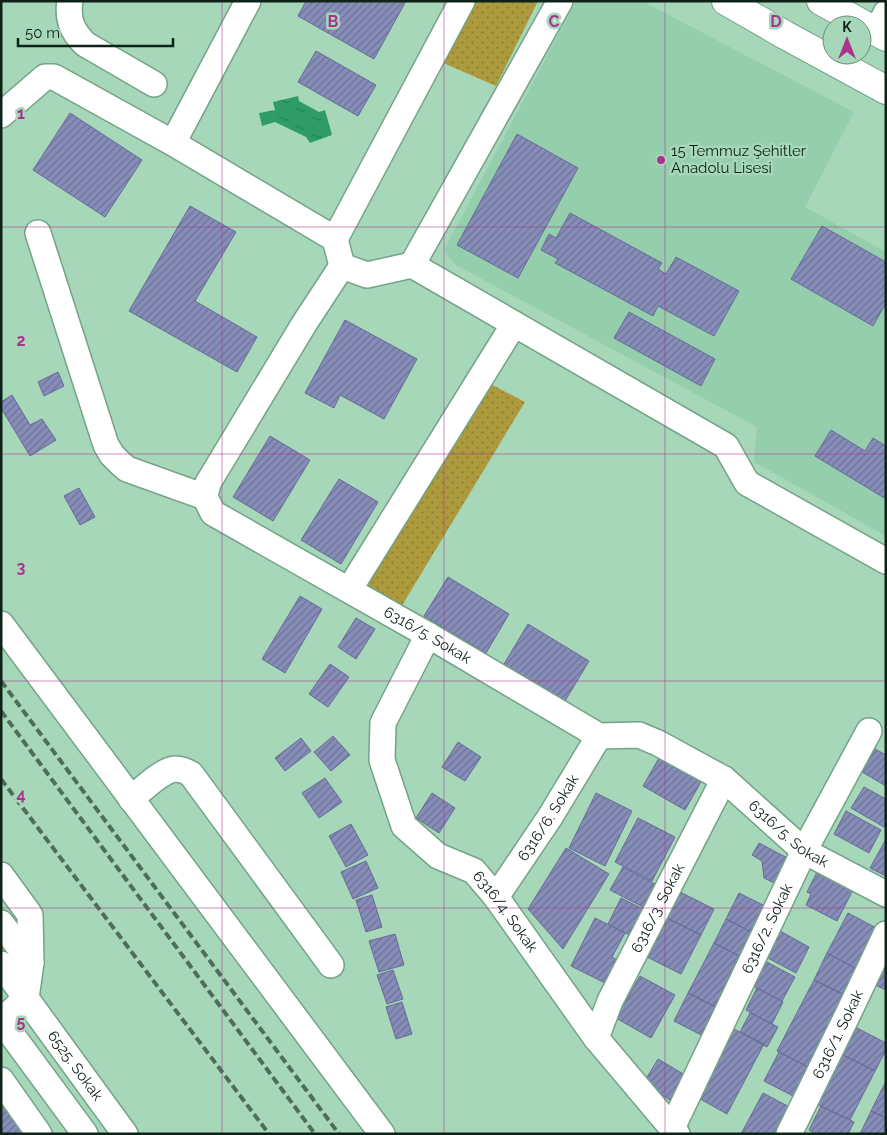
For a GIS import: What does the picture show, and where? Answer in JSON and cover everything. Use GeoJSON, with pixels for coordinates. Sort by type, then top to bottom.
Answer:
{"type":"FeatureCollection","features":[{"type":"Feature","properties":{"kind":"highway"},"geometry":{"type":"LineString","coordinates":[[726,1],[886,90]]}},
{"type":"Feature","properties":{"kind":"highway"},"geometry":{"type":"LineString","coordinates":[[821,1],[883,27]]}},
{"type":"Feature","properties":{"kind":"street"},"geometry":{"type":"LineString","coordinates":[[70,1],[68,11],[73,30],[85,44],[154,84]]}},
{"type":"Feature","properties":{"kind":"street"},"geometry":{"type":"LineString","coordinates":[[173,143],[248,1]]}},
{"type":"Feature","properties":{"kind":"street"},"geometry":{"type":"LineString","coordinates":[[38,234],[106,445],[112,455],[127,469],[205,497],[208,483],[304,324],[342,266],[335,239],[462,1]]}},
{"type":"Feature","properties":{"kind":"street"},"geometry":{"type":"LineString","coordinates":[[412,265],[560,1]]}},
{"type":"Feature","properties":{"kind":"street"},"geometry":{"type":"LineString","coordinates":[[1,115],[45,77],[54,77],[173,143],[335,239]]}},
{"type":"Feature","properties":{"kind":"street"},"geometry":{"type":"LineString","coordinates":[[342,266],[367,275],[412,265],[726,446],[748,483],[886,561]]}},
{"type":"Feature","properties":{"kind":"street"},"geometry":{"type":"LineString","coordinates":[[349,590],[514,324]]}},
{"type":"Feature","properties":{"kind":"street","name":"6316/5. Sokak"},"geometry":{"type":"LineString","coordinates":[[205,497],[213,514],[428,635],[599,736],[639,735],[658,743],[724,779],[804,851],[886,894]]}},
{"type":"Feature","properties":{"kind":"street"},"geometry":{"type":"LineString","coordinates":[[1,624],[382,1134]]}},
{"type":"Feature","properties":{"kind":"street","name":"6316/4. Sokak"},"geometry":{"type":"LineString","coordinates":[[428,635],[383,723],[382,760],[404,826],[438,856],[474,871],[496,897],[596,1038],[675,1131]]}},
{"type":"Feature","properties":{"kind":"street","name":"6316/2. Sokak"},"geometry":{"type":"LineString","coordinates":[[675,1131],[804,851],[869,731]]}},
{"type":"Feature","properties":{"kind":"street","name":"6316/6. Sokak"},"geometry":{"type":"LineString","coordinates":[[496,897],[550,817],[599,736]]}},
{"type":"Feature","properties":{"kind":"street"},"geometry":{"type":"LineString","coordinates":[[132,799],[169,770],[184,770],[191,774],[331,965]]}},
{"type":"Feature","properties":{"kind":"street","name":"6316/3. Sokak"},"geometry":{"type":"LineString","coordinates":[[596,1038],[610,1001],[724,779]]}},
{"type":"Feature","properties":{"kind":"street"},"geometry":{"type":"LineString","coordinates":[[1,875],[30,915],[31,963],[26,998],[1,1020],[85,1134]]}},
{"type":"Feature","properties":{"kind":"street"},"geometry":{"type":"LineString","coordinates":[[1,923],[31,963]]}},
{"type":"Feature","properties":{"kind":"street","name":"6316/1. Sokak"},"geometry":{"type":"LineString","coordinates":[[789,1134],[886,934]]}},
{"type":"Feature","properties":{"kind":"street","name":"6525. Sokak"},"geometry":{"type":"LineString","coordinates":[[1,964],[125,1134]]}},
{"type":"Feature","properties":{"kind":"street"},"geometry":{"type":"LineString","coordinates":[[1,1080],[39,1134]]}},
{"type":"Feature","properties":{"kind":"shaded area"},"geometry":{"type":"Polygon","coordinates":[[[474,1],[538,1],[496,86],[441,62],[474,1]]]}},
{"type":"Feature","properties":{"kind":"shaded area","name":"15 Temmuz Şehitler Anadolu Lisesi"},"geometry":{"type":"Polygon","coordinates":[[[576,1],[642,1],[854,112],[805,207],[886,252],[886,536],[754,462],[757,427],[454,264],[444,250],[576,1]]]}},
{"type":"Feature","properties":{"kind":"shaded area"},"geometry":{"type":"Polygon","coordinates":[[[485,381],[525,402],[401,607],[363,586],[485,381]]]}},
{"type":"Feature","properties":{"kind":"water"},"geometry":{"type":"Polygon","coordinates":[[[298,96],[299,101],[319,112],[325,110],[332,135],[310,143],[306,137],[275,122],[262,126],[259,113],[275,110],[273,102],[298,96]]]}},
{"type":"Feature","properties":{"kind":"building"},"geometry":{"type":"Polygon","coordinates":[[[306,1],[406,1],[374,59],[298,16],[306,1]]]}},
{"type":"Feature","properties":{"kind":"building"},"geometry":{"type":"Polygon","coordinates":[[[316,51],[376,85],[358,116],[298,82],[316,51]]]}},
{"type":"Feature","properties":{"kind":"building"},"geometry":{"type":"Polygon","coordinates":[[[70,113],[142,160],[105,217],[33,170],[70,113]]]}},
{"type":"Feature","properties":{"kind":"building"},"geometry":{"type":"Polygon","coordinates":[[[517,134],[578,168],[518,278],[457,245],[517,134]]]}},
{"type":"Feature","properties":{"kind":"building"},"geometry":{"type":"Polygon","coordinates":[[[190,206],[236,232],[195,301],[257,337],[237,372],[129,311],[190,206]]]}},
{"type":"Feature","properties":{"kind":"building"},"geometry":{"type":"Polygon","coordinates":[[[570,213],[662,263],[658,269],[666,274],[676,257],[739,291],[714,336],[658,306],[653,316],[555,263],[558,259],[541,250],[549,234],[556,238],[570,213]]]}},
{"type":"Feature","properties":{"kind":"building"},"geometry":{"type":"Polygon","coordinates":[[[822,226],[886,262],[886,303],[873,326],[791,279],[822,226]]]}},
{"type":"Feature","properties":{"kind":"building"},"geometry":{"type":"Polygon","coordinates":[[[629,312],[715,359],[701,386],[614,338],[629,312]]]}},
{"type":"Feature","properties":{"kind":"building"},"geometry":{"type":"Polygon","coordinates":[[[345,320],[417,359],[384,419],[340,395],[334,408],[305,393],[345,320]]]}},
{"type":"Feature","properties":{"kind":"building"},"geometry":{"type":"Polygon","coordinates":[[[58,372],[64,386],[44,396],[38,382],[58,372]]]}},
{"type":"Feature","properties":{"kind":"building"},"geometry":{"type":"Polygon","coordinates":[[[12,395],[30,425],[42,419],[56,440],[30,456],[1,408],[1,402],[12,395]]]}},
{"type":"Feature","properties":{"kind":"building"},"geometry":{"type":"Polygon","coordinates":[[[831,430],[865,451],[873,438],[886,446],[886,499],[815,456],[831,430]]]}},
{"type":"Feature","properties":{"kind":"building"},"geometry":{"type":"Polygon","coordinates":[[[270,436],[310,460],[273,521],[233,497],[270,436]]]}},
{"type":"Feature","properties":{"kind":"building"},"geometry":{"type":"Polygon","coordinates":[[[339,479],[378,502],[341,564],[301,540],[339,479]]]}},
{"type":"Feature","properties":{"kind":"building"},"geometry":{"type":"Polygon","coordinates":[[[79,488],[95,517],[80,525],[64,496],[79,488]]]}},
{"type":"Feature","properties":{"kind":"building"},"geometry":{"type":"Polygon","coordinates":[[[448,577],[509,614],[486,653],[424,616],[448,577]]]}},
{"type":"Feature","properties":{"kind":"building"},"geometry":{"type":"Polygon","coordinates":[[[300,596],[322,609],[285,673],[262,659],[300,596]]]}},
{"type":"Feature","properties":{"kind":"building"},"geometry":{"type":"Polygon","coordinates":[[[356,618],[375,629],[356,659],[338,647],[356,618]]]}},
{"type":"Feature","properties":{"kind":"building"},"geometry":{"type":"Polygon","coordinates":[[[528,624],[589,661],[565,701],[504,664],[528,624]]]}},
{"type":"Feature","properties":{"kind":"building"},"geometry":{"type":"Polygon","coordinates":[[[330,664],[349,677],[328,707],[309,694],[330,664]]]}},
{"type":"Feature","properties":{"kind":"building"},"geometry":{"type":"Polygon","coordinates":[[[333,736],[350,755],[331,771],[314,752],[333,736]]]}},
{"type":"Feature","properties":{"kind":"building"},"geometry":{"type":"Polygon","coordinates":[[[301,738],[311,751],[285,771],[275,758],[301,738]]]}},
{"type":"Feature","properties":{"kind":"building"},"geometry":{"type":"Polygon","coordinates":[[[458,742],[481,757],[465,781],[442,767],[458,742]]]}},
{"type":"Feature","properties":{"kind":"building"},"geometry":{"type":"Polygon","coordinates":[[[875,749],[886,755],[886,786],[862,772],[875,749]]]}},
{"type":"Feature","properties":{"kind":"building"},"geometry":{"type":"Polygon","coordinates":[[[659,758],[701,782],[685,810],[643,786],[659,758]]]}},
{"type":"Feature","properties":{"kind":"building"},"geometry":{"type":"Polygon","coordinates":[[[325,778],[342,802],[319,818],[302,793],[325,778]]]}},
{"type":"Feature","properties":{"kind":"building"},"geometry":{"type":"Polygon","coordinates":[[[864,787],[886,799],[886,824],[884,827],[851,808],[864,787]]]}},
{"type":"Feature","properties":{"kind":"building"},"geometry":{"type":"Polygon","coordinates":[[[432,793],[455,808],[439,833],[416,818],[432,793]]]}},
{"type":"Feature","properties":{"kind":"building"},"geometry":{"type":"Polygon","coordinates":[[[596,793],[632,811],[605,866],[569,848],[596,793]]]}},
{"type":"Feature","properties":{"kind":"building"},"geometry":{"type":"Polygon","coordinates":[[[846,811],[881,830],[869,853],[834,834],[846,811]]]}},
{"type":"Feature","properties":{"kind":"building"},"geometry":{"type":"Polygon","coordinates":[[[638,818],[675,837],[652,881],[615,862],[638,818]]]}},
{"type":"Feature","properties":{"kind":"building"},"geometry":{"type":"Polygon","coordinates":[[[351,824],[368,855],[346,867],[329,836],[351,824]]]}},
{"type":"Feature","properties":{"kind":"building"},"geometry":{"type":"Polygon","coordinates":[[[886,839],[886,876],[870,868],[886,839]]]}},
{"type":"Feature","properties":{"kind":"building"},"geometry":{"type":"Polygon","coordinates":[[[759,843],[793,861],[780,886],[764,878],[762,861],[752,855],[759,843]]]}},
{"type":"Feature","properties":{"kind":"building"},"geometry":{"type":"Polygon","coordinates":[[[566,848],[609,874],[563,949],[528,909],[566,848]]]}},
{"type":"Feature","properties":{"kind":"building"},"geometry":{"type":"Polygon","coordinates":[[[366,861],[378,888],[353,899],[341,872],[366,861]]]}},
{"type":"Feature","properties":{"kind":"building"},"geometry":{"type":"Polygon","coordinates":[[[623,867],[655,884],[643,907],[610,890],[623,867]]]}},
{"type":"Feature","properties":{"kind":"building"},"geometry":{"type":"Polygon","coordinates":[[[818,870],[854,888],[837,921],[806,905],[811,894],[807,892],[818,870]]]}},
{"type":"Feature","properties":{"kind":"building"},"geometry":{"type":"Polygon","coordinates":[[[680,892],[714,909],[701,935],[667,918],[680,892]]]}},
{"type":"Feature","properties":{"kind":"building"},"geometry":{"type":"Polygon","coordinates":[[[739,893],[771,909],[757,935],[726,919],[739,893]]]}},
{"type":"Feature","properties":{"kind":"building"},"geometry":{"type":"Polygon","coordinates":[[[372,895],[382,927],[366,932],[356,900],[372,895]]]}},
{"type":"Feature","properties":{"kind":"building"},"geometry":{"type":"Polygon","coordinates":[[[621,898],[653,914],[639,940],[608,924],[621,898]]]}},
{"type":"Feature","properties":{"kind":"building"},"geometry":{"type":"Polygon","coordinates":[[[848,913],[882,931],[861,971],[827,953],[848,913]]]}},
{"type":"Feature","properties":{"kind":"building"},"geometry":{"type":"Polygon","coordinates":[[[595,918],[625,933],[612,957],[617,960],[605,983],[571,966],[595,918]]]}},
{"type":"Feature","properties":{"kind":"building"},"geometry":{"type":"Polygon","coordinates":[[[667,918],[701,935],[681,974],[647,957],[667,918]]]}},
{"type":"Feature","properties":{"kind":"building"},"geometry":{"type":"Polygon","coordinates":[[[726,919],[757,935],[745,959],[714,943],[726,919]]]}},
{"type":"Feature","properties":{"kind":"building"},"geometry":{"type":"Polygon","coordinates":[[[780,931],[809,947],[796,973],[766,957],[780,931]]]}},
{"type":"Feature","properties":{"kind":"building"},"geometry":{"type":"Polygon","coordinates":[[[395,934],[404,965],[379,972],[369,941],[395,934]]]}},
{"type":"Feature","properties":{"kind":"building"},"geometry":{"type":"Polygon","coordinates":[[[714,943],[745,959],[720,1009],[688,993],[714,943]]]}},
{"type":"Feature","properties":{"kind":"building"},"geometry":{"type":"Polygon","coordinates":[[[827,953],[861,971],[848,997],[814,980],[827,953]]]}},
{"type":"Feature","properties":{"kind":"building"},"geometry":{"type":"Polygon","coordinates":[[[763,960],[795,977],[782,1001],[749,984],[763,960]]]}},
{"type":"Feature","properties":{"kind":"building"},"geometry":{"type":"Polygon","coordinates":[[[886,960],[886,990],[873,984],[886,960]]]}},
{"type":"Feature","properties":{"kind":"building"},"geometry":{"type":"Polygon","coordinates":[[[393,970],[403,999],[387,1004],[377,975],[393,970]]]}},
{"type":"Feature","properties":{"kind":"building"},"geometry":{"type":"Polygon","coordinates":[[[640,976],[675,995],[651,1038],[616,1018],[640,976]]]}},
{"type":"Feature","properties":{"kind":"building"},"geometry":{"type":"Polygon","coordinates":[[[814,980],[845,995],[808,1067],[777,1051],[814,980]]]}},
{"type":"Feature","properties":{"kind":"building"},"geometry":{"type":"Polygon","coordinates":[[[757,988],[783,1002],[772,1024],[746,1010],[757,988]]]}},
{"type":"Feature","properties":{"kind":"building"},"geometry":{"type":"Polygon","coordinates":[[[688,993],[720,1009],[705,1037],[674,1021],[688,993]]]}},
{"type":"Feature","properties":{"kind":"building"},"geometry":{"type":"Polygon","coordinates":[[[402,1002],[412,1034],[396,1039],[386,1007],[402,1002]]]}},
{"type":"Feature","properties":{"kind":"building"},"geometry":{"type":"Polygon","coordinates":[[[750,1013],[778,1027],[767,1047],[740,1032],[750,1013]]]}},
{"type":"Feature","properties":{"kind":"building"},"geometry":{"type":"Polygon","coordinates":[[[855,1027],[886,1043],[886,1050],[875,1071],[841,1054],[855,1027]]]}},
{"type":"Feature","properties":{"kind":"building"},"geometry":{"type":"Polygon","coordinates":[[[732,1028],[764,1044],[727,1114],[695,1096],[732,1028]]]}},
{"type":"Feature","properties":{"kind":"building"},"geometry":{"type":"Polygon","coordinates":[[[779,1052],[808,1067],[793,1096],[764,1081],[779,1052]]]}},
{"type":"Feature","properties":{"kind":"building"},"geometry":{"type":"Polygon","coordinates":[[[841,1054],[875,1071],[850,1120],[816,1104],[841,1054]]]}},
{"type":"Feature","properties":{"kind":"building"},"geometry":{"type":"Polygon","coordinates":[[[658,1059],[685,1075],[670,1100],[643,1084],[658,1059]]]}},
{"type":"Feature","properties":{"kind":"building"},"geometry":{"type":"Polygon","coordinates":[[[886,1083],[886,1118],[871,1111],[886,1083]]]}},
{"type":"Feature","properties":{"kind":"building"},"geometry":{"type":"Polygon","coordinates":[[[763,1093],[797,1111],[784,1134],[741,1134],[763,1093]]]}},
{"type":"Feature","properties":{"kind":"building"},"geometry":{"type":"Polygon","coordinates":[[[1,1099],[28,1134],[1,1134],[1,1099]]]}},
{"type":"Feature","properties":{"kind":"building"},"geometry":{"type":"Polygon","coordinates":[[[821,1106],[854,1122],[848,1134],[816,1134],[809,1130],[821,1106]]]}},
{"type":"Feature","properties":{"kind":"building"},"geometry":{"type":"Polygon","coordinates":[[[871,1111],[886,1118],[886,1134],[860,1134],[871,1111]]]}},
{"type":"Feature","properties":{"kind":"railway"},"geometry":{"type":"LineString","coordinates":[[1,681],[339,1134]]}},
{"type":"Feature","properties":{"kind":"railway"},"geometry":{"type":"LineString","coordinates":[[1,711],[315,1134]]}},
{"type":"Feature","properties":{"kind":"railway"},"geometry":{"type":"LineString","coordinates":[[1,779],[269,1134]]}},
{"type":"Feature","properties":{"kind":"place","name":"15 Temmuz Şehitler Anadolu Lisesi"},"geometry":{"type":"Point","coordinates":[661,160]}}]}
